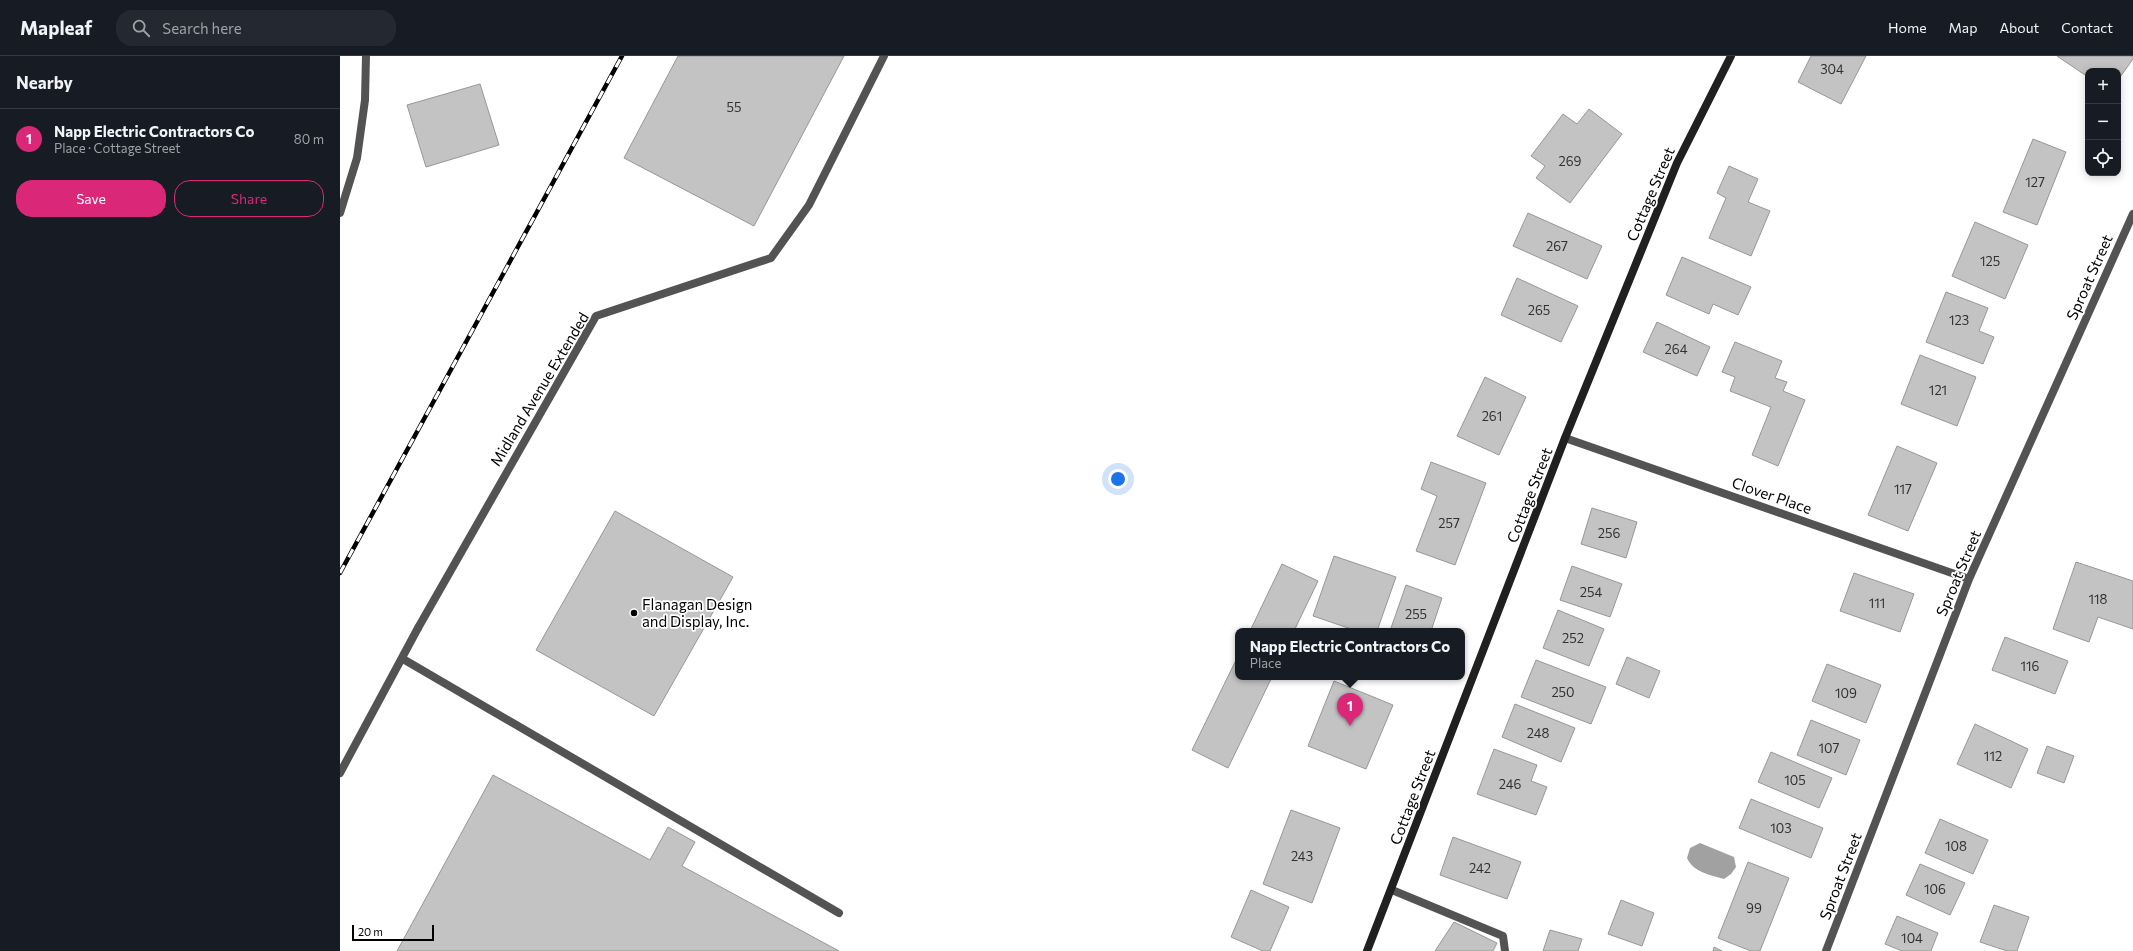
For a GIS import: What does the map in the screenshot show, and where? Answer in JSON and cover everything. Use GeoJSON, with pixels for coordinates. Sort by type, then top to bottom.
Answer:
{"type":"FeatureCollection","features":[{"type":"Feature","properties":{"kind":"street"},"geometry":{"type":"LineString","coordinates":[[340,213],[356,158],[365,100],[366,56]]}},
{"type":"Feature","properties":{"kind":"street","name":"Midland Avenue Extended"},"geometry":{"type":"LineString","coordinates":[[340,773],[403,659],[418,628],[596,316],[771,258],[809,205],[884,56]]}},
{"type":"Feature","properties":{"kind":"street","name":"Cottage Street"},"geometry":{"type":"LineString","coordinates":[[1367,951],[1392,890],[1565,438],[1677,163],[1732,56]]}},
{"type":"Feature","properties":{"kind":"street","name":"Sproat Street"},"geometry":{"type":"LineString","coordinates":[[1826,951],[1969,579],[2133,214]]}},
{"type":"Feature","properties":{"kind":"street","name":"Clover Place"},"geometry":{"type":"LineString","coordinates":[[1565,438],[1969,579]]}},
{"type":"Feature","properties":{"kind":"street"},"geometry":{"type":"LineString","coordinates":[[403,659],[839,913]]}},
{"type":"Feature","properties":{"kind":"street"},"geometry":{"type":"LineString","coordinates":[[1392,890],[1503,936],[1505,951]]}},
{"type":"Feature","properties":{"kind":"shaded area"},"geometry":{"type":"Polygon","coordinates":[[[1700,843],[1734,857],[1736,867],[1731,874],[1724,879],[1702,872],[1693,867],[1687,858],[1690,848],[1700,843]]]}},
{"type":"Feature","properties":{"kind":"building"},"geometry":{"type":"Polygon","coordinates":[[[678,56],[844,56],[754,226],[624,158],[678,56]]]}},
{"type":"Feature","properties":{"kind":"building"},"geometry":{"type":"Polygon","coordinates":[[[1811,56],[1866,56],[1841,104],[1798,82],[1811,56]]]}},
{"type":"Feature","properties":{"kind":"building"},"geometry":{"type":"Polygon","coordinates":[[[2057,56],[2133,56],[2133,59],[2121,76],[2121,68],[2085,68],[2085,75],[2057,56]]]}},
{"type":"Feature","properties":{"kind":"building"},"geometry":{"type":"Polygon","coordinates":[[[480,84],[499,145],[426,167],[407,105],[480,84]]]}},
{"type":"Feature","properties":{"kind":"building"},"geometry":{"type":"Polygon","coordinates":[[[1589,109],[1622,134],[1570,203],[1536,178],[1545,166],[1531,156],[1563,114],[1577,124],[1589,109]]]}},
{"type":"Feature","properties":{"kind":"building"},"geometry":{"type":"Polygon","coordinates":[[[2033,139],[2066,152],[2037,225],[2003,212],[2033,139]]]}},
{"type":"Feature","properties":{"kind":"building"},"geometry":{"type":"Polygon","coordinates":[[[1729,166],[1758,179],[1748,202],[1770,211],[1751,256],[1709,238],[1726,198],[1717,193],[1729,166]]]}},
{"type":"Feature","properties":{"kind":"building"},"geometry":{"type":"Polygon","coordinates":[[[1528,213],[1602,246],[1587,279],[1513,246],[1528,213]]]}},
{"type":"Feature","properties":{"kind":"building"},"geometry":{"type":"Polygon","coordinates":[[[1975,222],[2028,245],[2005,299],[1952,276],[1975,222]]]}},
{"type":"Feature","properties":{"kind":"building"},"geometry":{"type":"Polygon","coordinates":[[[1682,257],[1751,287],[1738,315],[1713,304],[1709,314],[1666,295],[1682,257]]]}},
{"type":"Feature","properties":{"kind":"building"},"geometry":{"type":"Polygon","coordinates":[[[1517,278],[1578,306],[1561,342],[1501,315],[1517,278]]]}},
{"type":"Feature","properties":{"kind":"building"},"geometry":{"type":"Polygon","coordinates":[[[1946,292],[1988,308],[1979,331],[1994,337],[1983,364],[1926,342],[1946,292]]]}},
{"type":"Feature","properties":{"kind":"building"},"geometry":{"type":"Polygon","coordinates":[[[1657,322],[1710,347],[1697,376],[1643,352],[1657,322]]]}},
{"type":"Feature","properties":{"kind":"building"},"geometry":{"type":"Polygon","coordinates":[[[1735,342],[1782,361],[1775,378],[1787,382],[1783,391],[1805,400],[1778,466],[1752,455],[1771,407],[1730,391],[1735,377],[1722,372],[1735,342]]]}},
{"type":"Feature","properties":{"kind":"building"},"geometry":{"type":"Polygon","coordinates":[[[1920,355],[1976,377],[1957,426],[1901,404],[1920,355]]]}},
{"type":"Feature","properties":{"kind":"building"},"geometry":{"type":"Polygon","coordinates":[[[1485,377],[1526,397],[1499,455],[1457,436],[1485,377]]]}},
{"type":"Feature","properties":{"kind":"building"},"geometry":{"type":"Polygon","coordinates":[[[1897,446],[1937,463],[1908,531],[1868,515],[1897,446]]]}},
{"type":"Feature","properties":{"kind":"building"},"geometry":{"type":"Polygon","coordinates":[[[1431,462],[1486,483],[1455,565],[1416,551],[1437,496],[1421,489],[1431,462]]]}},
{"type":"Feature","properties":{"kind":"building"},"geometry":{"type":"Polygon","coordinates":[[[1592,508],[1637,522],[1626,558],[1581,544],[1592,508]]]}},
{"type":"Feature","properties":{"kind":"building","name":"Flanagan Design and Display, Inc."},"geometry":{"type":"Polygon","coordinates":[[[615,511],[733,577],[654,716],[536,650],[615,511]]]}},
{"type":"Feature","properties":{"kind":"building"},"geometry":{"type":"Polygon","coordinates":[[[1334,556],[1396,577],[1378,628],[1348,628],[1313,616],[1334,556]]]}},
{"type":"Feature","properties":{"kind":"building"},"geometry":{"type":"Polygon","coordinates":[[[2076,562],[2133,581],[2133,629],[2098,617],[2089,642],[2053,629],[2076,562]]]}},
{"type":"Feature","properties":{"kind":"building"},"geometry":{"type":"Polygon","coordinates":[[[1282,564],[1318,581],[1295,628],[1251,628],[1282,564]]]}},
{"type":"Feature","properties":{"kind":"building"},"geometry":{"type":"Polygon","coordinates":[[[1572,566],[1622,584],[1610,617],[1560,600],[1572,566]]]}},
{"type":"Feature","properties":{"kind":"building"},"geometry":{"type":"Polygon","coordinates":[[[1854,573],[1914,594],[1900,632],[1840,611],[1854,573]]]}},
{"type":"Feature","properties":{"kind":"building"},"geometry":{"type":"Polygon","coordinates":[[[1406,585],[1442,598],[1432,628],[1391,628],[1406,585]]]}},
{"type":"Feature","properties":{"kind":"building"},"geometry":{"type":"Polygon","coordinates":[[[1558,610],[1604,629],[1589,666],[1543,648],[1558,610]]]}},
{"type":"Feature","properties":{"kind":"building"},"geometry":{"type":"Polygon","coordinates":[[[2005,637],[2068,661],[2055,694],[1992,670],[2005,637]]]}},
{"type":"Feature","properties":{"kind":"building"},"geometry":{"type":"Polygon","coordinates":[[[1627,657],[1660,671],[1649,698],[1616,684],[1627,657]]]}},
{"type":"Feature","properties":{"kind":"building"},"geometry":{"type":"Polygon","coordinates":[[[1536,660],[1606,687],[1591,724],[1521,697],[1536,660]]]}},
{"type":"Feature","properties":{"kind":"building"},"geometry":{"type":"Polygon","coordinates":[[[1235,662],[1235,680],[1271,680],[1228,768],[1192,750],[1235,662]]]}},
{"type":"Feature","properties":{"kind":"building"},"geometry":{"type":"Polygon","coordinates":[[[1827,664],[1881,685],[1866,723],[1812,701],[1827,664]]]}},
{"type":"Feature","properties":{"kind":"building"},"geometry":{"type":"Polygon","coordinates":[[[1334,681],[1393,705],[1366,769],[1308,746],[1334,681]]]}},
{"type":"Feature","properties":{"kind":"building"},"geometry":{"type":"Polygon","coordinates":[[[1515,704],[1575,728],[1561,762],[1502,737],[1515,704]]]}},
{"type":"Feature","properties":{"kind":"building"},"geometry":{"type":"Polygon","coordinates":[[[1811,720],[1860,740],[1846,775],[1797,755],[1811,720]]]}},
{"type":"Feature","properties":{"kind":"building"},"geometry":{"type":"Polygon","coordinates":[[[1975,724],[2028,749],[2011,788],[1957,764],[1975,724]]]}},
{"type":"Feature","properties":{"kind":"building"},"geometry":{"type":"Polygon","coordinates":[[[2047,746],[2074,756],[2064,783],[2037,773],[2047,746]]]}},
{"type":"Feature","properties":{"kind":"building"},"geometry":{"type":"Polygon","coordinates":[[[1494,749],[1537,765],[1531,781],[1547,787],[1536,815],[1477,794],[1494,749]]]}},
{"type":"Feature","properties":{"kind":"building"},"geometry":{"type":"Polygon","coordinates":[[[1771,752],[1832,778],[1819,808],[1758,782],[1771,752]]]}},
{"type":"Feature","properties":{"kind":"building"},"geometry":{"type":"Polygon","coordinates":[[[493,775],[650,860],[668,827],[695,842],[682,866],[839,951],[397,951],[493,775]]]}},
{"type":"Feature","properties":{"kind":"building"},"geometry":{"type":"Polygon","coordinates":[[[1751,799],[1823,828],[1811,858],[1739,828],[1751,799]]]}},
{"type":"Feature","properties":{"kind":"building"},"geometry":{"type":"Polygon","coordinates":[[[1291,810],[1340,828],[1312,903],[1263,884],[1291,810]]]}},
{"type":"Feature","properties":{"kind":"building"},"geometry":{"type":"Polygon","coordinates":[[[1940,819],[1988,840],[1973,874],[1925,853],[1940,819]]]}},
{"type":"Feature","properties":{"kind":"building"},"geometry":{"type":"Polygon","coordinates":[[[1453,837],[1521,862],[1507,899],[1440,875],[1453,837]]]}},
{"type":"Feature","properties":{"kind":"building"},"geometry":{"type":"Polygon","coordinates":[[[1748,862],[1789,878],[1760,951],[1751,951],[1718,938],[1748,862]]]}},
{"type":"Feature","properties":{"kind":"building"},"geometry":{"type":"Polygon","coordinates":[[[1920,864],[1965,883],[1950,915],[1906,895],[1920,864]]]}},
{"type":"Feature","properties":{"kind":"building"},"geometry":{"type":"Polygon","coordinates":[[[1251,890],[1289,907],[1270,951],[1263,951],[1231,937],[1251,890]]]}},
{"type":"Feature","properties":{"kind":"building"},"geometry":{"type":"Polygon","coordinates":[[[1621,900],[1654,913],[1642,946],[1608,934],[1621,900]]]}},
{"type":"Feature","properties":{"kind":"building"},"geometry":{"type":"Polygon","coordinates":[[[1994,905],[2029,917],[2017,951],[2007,951],[1980,942],[1994,905]]]}},
{"type":"Feature","properties":{"kind":"building"},"geometry":{"type":"Polygon","coordinates":[[[1897,916],[1938,933],[1931,951],[1902,951],[1885,944],[1897,916]]]}},
{"type":"Feature","properties":{"kind":"building"},"geometry":{"type":"Polygon","coordinates":[[[1454,922],[1497,943],[1493,951],[1435,951],[1454,922]]]}},
{"type":"Feature","properties":{"kind":"building"},"geometry":{"type":"Polygon","coordinates":[[[1550,930],[1582,939],[1578,951],[1543,951],[1550,930]]]}},
{"type":"Feature","properties":{"kind":"building"},"geometry":{"type":"Polygon","coordinates":[[[1714,947],[1722,951],[1713,951],[1714,947]]]}},
{"type":"Feature","properties":{"kind":"railway"},"geometry":{"type":"LineString","coordinates":[[340,573],[622,56]]}},
{"type":"Feature","properties":{"kind":"place","name":"Flanagan Design and Display, Inc."},"geometry":{"type":"Point","coordinates":[634,613]}},
{"type":"Feature","properties":{"kind":"place","name":"Napp Electric Contractors Co"},"geometry":{"type":"Point","coordinates":[1350,726]}}]}
